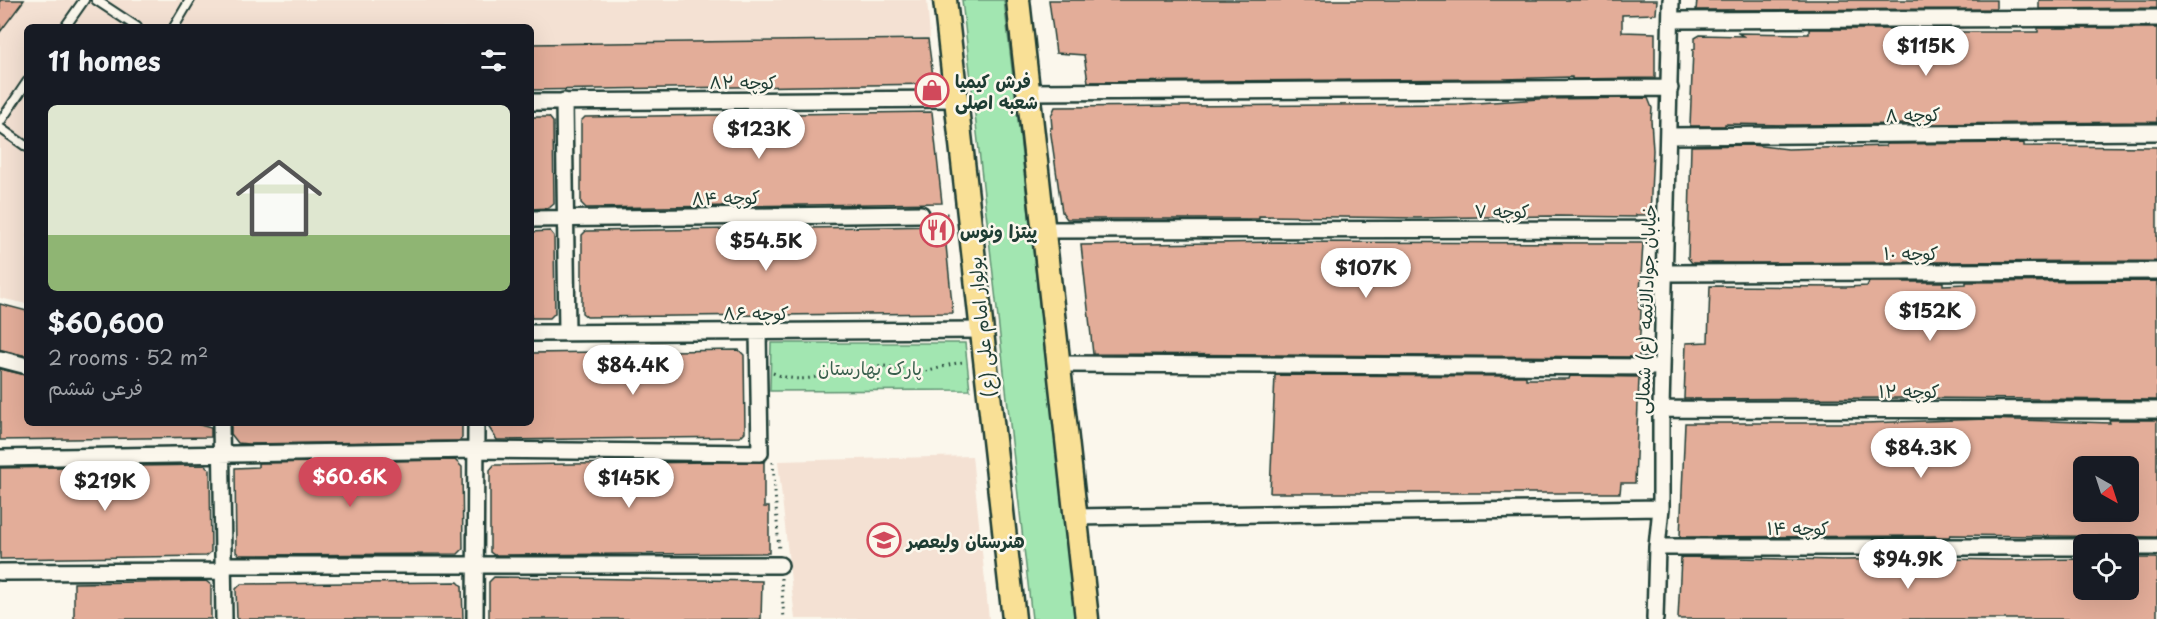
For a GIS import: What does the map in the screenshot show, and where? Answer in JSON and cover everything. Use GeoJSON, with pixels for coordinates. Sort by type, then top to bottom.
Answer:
{"type":"FeatureCollection","features":[{"type":"Feature","properties":{"kind":"main road","name":"بولوار امام علی (ع)"},"geometry":{"type":"LineString","coordinates":[[945,0],[1014,619]]}},
{"type":"Feature","properties":{"kind":"main road"},"geometry":{"type":"LineString","coordinates":[[1018,0],[1086,619]]}},
{"type":"Feature","properties":{"kind":"street","name":"خیابان جوادالائمه (ع) شمالی"},"geometry":{"type":"LineString","coordinates":[[1655,619],[1661,508],[1661,409],[1671,0]]}},
{"type":"Feature","properties":{"kind":"street"},"geometry":{"type":"LineString","coordinates":[[1671,20],[2157,18]]}},
{"type":"Feature","properties":{"kind":"street"},"geometry":{"type":"LineString","coordinates":[[1028,92],[1670,88]]}},
{"type":"Feature","properties":{"kind":"street","name":"کوچه ۸۲"},"geometry":{"type":"LineString","coordinates":[[534,102],[956,99]]}},
{"type":"Feature","properties":{"kind":"street"},"geometry":{"type":"LineString","coordinates":[[564,101],[567,333]]}},
{"type":"Feature","properties":{"kind":"street","name":"کوچه ۸"},"geometry":{"type":"LineString","coordinates":[[1669,136],[2157,132]]}},
{"type":"Feature","properties":{"kind":"street","name":"کوچه ۸۴"},"geometry":{"type":"LineString","coordinates":[[534,219],[921,214]]}},
{"type":"Feature","properties":{"kind":"street","name":"کوچه ۷"},"geometry":{"type":"LineString","coordinates":[[1043,230],[1666,229]]}},
{"type":"Feature","properties":{"kind":"street","name":"کوچه ۱۰"},"geometry":{"type":"LineString","coordinates":[[1665,273],[2157,271]]}},
{"type":"Feature","properties":{"kind":"street","name":"کوچه ۸۶"},"geometry":{"type":"LineString","coordinates":[[534,333],[982,330]]}},
{"type":"Feature","properties":{"kind":"street"},"geometry":{"type":"LineString","coordinates":[[0,458],[476,450],[759,453],[758,332]]}},
{"type":"Feature","properties":{"kind":"street"},"geometry":{"type":"LineString","coordinates":[[0,359],[24,365]]}},
{"type":"Feature","properties":{"kind":"street"},"geometry":{"type":"LineString","coordinates":[[1058,364],[1662,367]]}},
{"type":"Feature","properties":{"kind":"street","name":"کوچه ۱۲"},"geometry":{"type":"LineString","coordinates":[[1661,409],[2157,410]]}},
{"type":"Feature","properties":{"kind":"street"},"geometry":{"type":"LineString","coordinates":[[221,426],[224,619]]}},
{"type":"Feature","properties":{"kind":"street"},"geometry":{"type":"LineString","coordinates":[[475,619],[476,426]]}},
{"type":"Feature","properties":{"kind":"street"},"geometry":{"type":"LineString","coordinates":[[1075,517],[1661,508]]}},
{"type":"Feature","properties":{"kind":"street","name":"کوچه ۱۴"},"geometry":{"type":"LineString","coordinates":[[1658,547],[2073,547]]}},
{"type":"Feature","properties":{"kind":"street"},"geometry":{"type":"LineString","coordinates":[[2139,547],[2157,547]]}},
{"type":"Feature","properties":{"kind":"street"},"geometry":{"type":"LineString","coordinates":[[0,572],[476,564],[780,565]]}},
{"type":"Feature","properties":{"kind":"lane"},"geometry":{"type":"LineString","coordinates":[[67,24],[84,0]]}},
{"type":"Feature","properties":{"kind":"lane"},"geometry":{"type":"LineString","coordinates":[[96,0],[132,24]]}},
{"type":"Feature","properties":{"kind":"lane"},"geometry":{"type":"LineString","coordinates":[[176,24],[190,0]]}},
{"type":"Feature","properties":{"kind":"lane"},"geometry":{"type":"LineString","coordinates":[[0,122],[24,86]]}},
{"type":"Feature","properties":{"kind":"lane"},"geometry":{"type":"LineString","coordinates":[[0,128],[24,145]]}},
{"type":"Feature","properties":{"kind":"path"},"geometry":{"type":"LineString","coordinates":[[921,214],[969,214]]}},
{"type":"Feature","properties":{"kind":"path"},"geometry":{"type":"LineString","coordinates":[[759,370],[805,380],[849,372],[863,373],[880,365],[924,372],[949,364],[964,363]]}},
{"type":"Feature","properties":{"kind":"path"},"geometry":{"type":"LineString","coordinates":[[759,453],[772,455],[784,619]]}},
{"type":"Feature","properties":{"kind":"shaded area"},"geometry":{"type":"Polygon","coordinates":[[[24,0],[927,0],[930,38],[534,44],[534,24],[24,24],[24,303],[0,298],[0,32],[24,0]]]}},
{"type":"Feature","properties":{"kind":"shaded area","name":"هنرستان ولیعصر"},"geometry":{"type":"Polygon","coordinates":[[[972,456],[989,619],[795,619],[778,461],[972,456]]]}},
{"type":"Feature","properties":{"kind":"green space"},"geometry":{"type":"Polygon","coordinates":[[[962,0],[1004,0],[1076,619],[1032,619],[962,0]]]}},
{"type":"Feature","properties":{"kind":"green space","name":"پارک بهارستان"},"geometry":{"type":"Polygon","coordinates":[[[771,343],[965,343],[970,390],[770,391],[771,343]]]}},
{"type":"Feature","properties":{"kind":"building"},"geometry":{"type":"Polygon","coordinates":[[[0,0],[24,0],[0,32],[0,0]]]}},
{"type":"Feature","properties":{"kind":"building"},"geometry":{"type":"Polygon","coordinates":[[[1049,0],[1657,0],[1656,14],[1622,15],[1622,32],[1655,33],[1655,78],[1088,82],[1084,55],[1056,53],[1049,0]]]}},
{"type":"Feature","properties":{"kind":"building"},"geometry":{"type":"Polygon","coordinates":[[[1697,0],[1996,0],[1996,9],[1696,10],[1697,0]]]}},
{"type":"Feature","properties":{"kind":"building"},"geometry":{"type":"Polygon","coordinates":[[[2039,0],[2157,0],[2157,8],[2039,9],[2039,0]]]}},
{"type":"Feature","properties":{"kind":"building"},"geometry":{"type":"Polygon","coordinates":[[[2038,28],[2157,28],[2157,122],[1690,126],[1693,49],[1695,49],[1695,38],[1700,35],[1809,34],[1809,29],[2038,32],[2038,28]]]}},
{"type":"Feature","properties":{"kind":"building"},"geometry":{"type":"Polygon","coordinates":[[[928,39],[934,84],[534,90],[534,44],[928,39]]]}},
{"type":"Feature","properties":{"kind":"building"},"geometry":{"type":"Polygon","coordinates":[[[1648,98],[1652,108],[1653,150],[1650,215],[1636,215],[1636,217],[1259,216],[1259,219],[1067,219],[1062,212],[1050,128],[1052,128],[1051,116],[1055,107],[1460,104],[1539,99],[1648,98]]]}},
{"type":"Feature","properties":{"kind":"building"},"geometry":{"type":"Polygon","coordinates":[[[932,112],[942,203],[586,208],[581,203],[581,121],[585,117],[932,112]]]}},
{"type":"Feature","properties":{"kind":"building"},"geometry":{"type":"Polygon","coordinates":[[[534,117],[549,117],[553,122],[554,204],[549,208],[534,209],[534,117]]]}},
{"type":"Feature","properties":{"kind":"building"},"geometry":{"type":"Polygon","coordinates":[[[2024,143],[2024,146],[2157,147],[2157,261],[1692,263],[1688,258],[1691,146],[1752,145],[1788,149],[1886,146],[1886,144],[2024,143]]]}},
{"type":"Feature","properties":{"kind":"building"},"geometry":{"type":"Polygon","coordinates":[[[944,226],[953,313],[587,317],[582,313],[582,235],[586,231],[944,226]]]}},
{"type":"Feature","properties":{"kind":"building"},"geometry":{"type":"Polygon","coordinates":[[[550,231],[554,236],[555,313],[550,318],[534,318],[534,232],[550,231]]]}},
{"type":"Feature","properties":{"kind":"building"},"geometry":{"type":"Polygon","coordinates":[[[1278,242],[1643,243],[1639,357],[1093,354],[1081,245],[1278,242]]]}},
{"type":"Feature","properties":{"kind":"building"},"geometry":{"type":"Polygon","coordinates":[[[2157,281],[2157,400],[1684,399],[1686,343],[1708,342],[1710,286],[1846,287],[1867,286],[1869,282],[1943,282],[1943,285],[1966,284],[1966,282],[2157,281]]]}},
{"type":"Feature","properties":{"kind":"building"},"geometry":{"type":"Polygon","coordinates":[[[0,304],[24,310],[24,355],[0,350],[0,304]]]}},
{"type":"Feature","properties":{"kind":"building"},"geometry":{"type":"Polygon","coordinates":[[[739,350],[744,355],[745,432],[740,437],[497,440],[488,426],[534,426],[534,353],[739,350]]]}},
{"type":"Feature","properties":{"kind":"building"},"geometry":{"type":"Polygon","coordinates":[[[0,369],[24,374],[24,426],[204,426],[211,428],[211,437],[0,440],[0,369]]]}},
{"type":"Feature","properties":{"kind":"building"},"geometry":{"type":"Polygon","coordinates":[[[1275,375],[1526,376],[1526,379],[1569,379],[1570,376],[1639,377],[1635,483],[1621,483],[1620,493],[1270,493],[1275,375]]]}},
{"type":"Feature","properties":{"kind":"building"},"geometry":{"type":"Polygon","coordinates":[[[1986,419],[2110,423],[2109,420],[2157,420],[2157,537],[2139,537],[2139,534],[2073,534],[2073,536],[1680,537],[1685,423],[1865,423],[1986,419]]]}},
{"type":"Feature","properties":{"kind":"building"},"geometry":{"type":"Polygon","coordinates":[[[231,426],[462,426],[462,438],[459,441],[248,444],[238,443],[231,434],[231,426]]]}},
{"type":"Feature","properties":{"kind":"building"},"geometry":{"type":"Polygon","coordinates":[[[455,460],[462,467],[463,549],[458,554],[240,555],[236,552],[235,468],[258,467],[258,463],[455,460]]]}},
{"type":"Feature","properties":{"kind":"building"},"geometry":{"type":"Polygon","coordinates":[[[764,462],[764,507],[769,507],[769,553],[494,555],[490,552],[490,470],[494,465],[764,462]]]}},
{"type":"Feature","properties":{"kind":"building"},"geometry":{"type":"Polygon","coordinates":[[[205,465],[210,470],[211,552],[206,556],[0,559],[0,468],[205,465]]]}},
{"type":"Feature","properties":{"kind":"building"},"geometry":{"type":"Polygon","coordinates":[[[1681,557],[1842,560],[1935,557],[2004,560],[2073,559],[2073,600],[2139,600],[2139,558],[2157,558],[2157,619],[1678,619],[1681,557]]]}},
{"type":"Feature","properties":{"kind":"building"},"geometry":{"type":"Polygon","coordinates":[[[494,577],[762,581],[761,619],[489,619],[489,582],[494,577]]]}},
{"type":"Feature","properties":{"kind":"building"},"geometry":{"type":"Polygon","coordinates":[[[206,581],[211,585],[211,619],[74,619],[74,583],[206,581]]]}},
{"type":"Feature","properties":{"kind":"building"},"geometry":{"type":"Polygon","coordinates":[[[458,582],[462,586],[463,619],[237,619],[236,589],[241,584],[458,582]]]}},
{"type":"Feature","properties":{"kind":"place","name":"فرش کیمیا شعبه اصلی"},"geometry":{"type":"Point","coordinates":[932,90]}},
{"type":"Feature","properties":{"kind":"place","name":"پیتزا ونوس"},"geometry":{"type":"Point","coordinates":[937,230]}},
{"type":"Feature","properties":{"kind":"place","name":"هنرستان ولیعصر"},"geometry":{"type":"Point","coordinates":[884,540]}}]}
